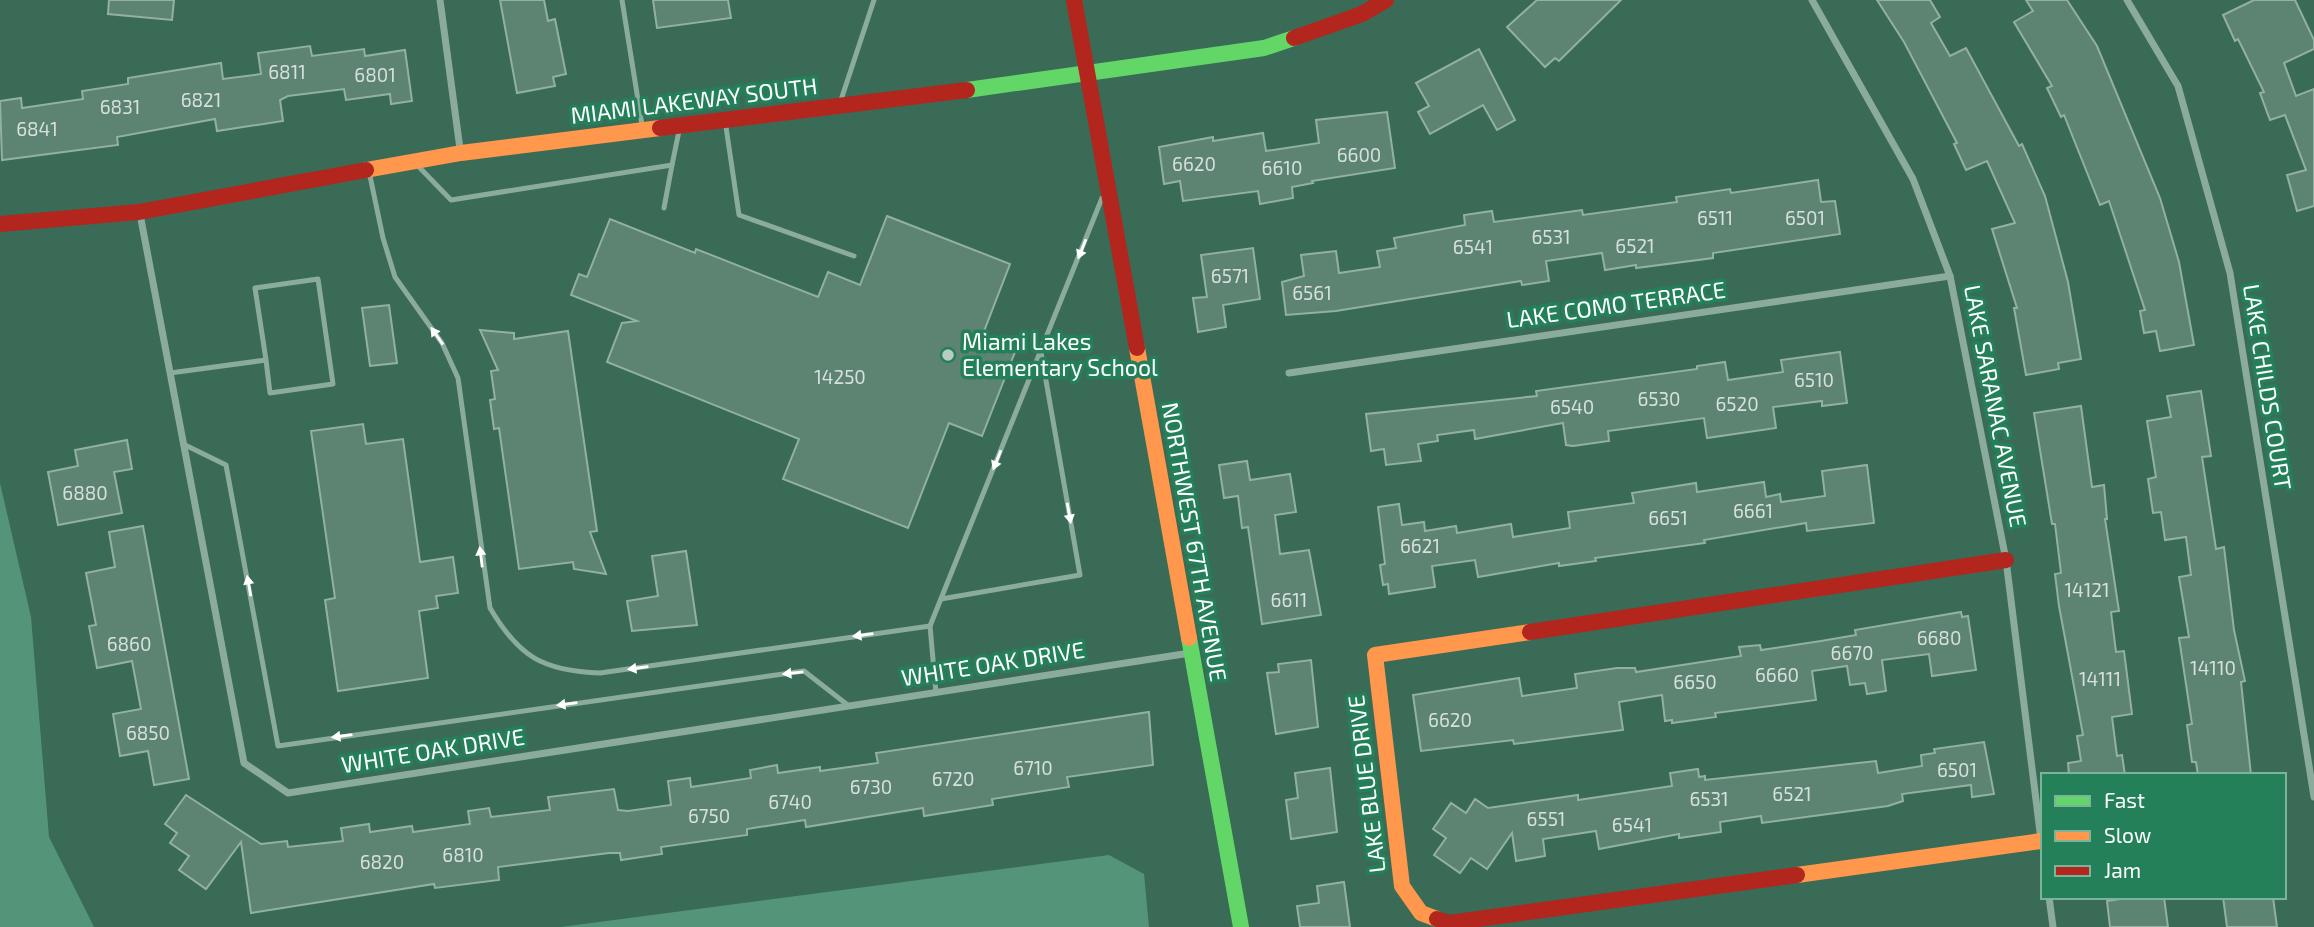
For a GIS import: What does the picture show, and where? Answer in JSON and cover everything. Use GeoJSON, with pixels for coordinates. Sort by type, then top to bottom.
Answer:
{"type":"FeatureCollection","features":[{"type":"Feature","properties":{"kind":"street"},"geometry":{"type":"LineString","coordinates":[[440,0],[461,153]]}},
{"type":"Feature","properties":{"kind":"street","name":"NORTHWEST 67TH AVENUE"},"geometry":{"type":"LineString","coordinates":[[1074,0],[1241,927]]}},
{"type":"Feature","properties":{"kind":"street","name":"MIAMI LAKEWAY SOUTH"},"geometry":{"type":"LineString","coordinates":[[0,224],[139,212],[461,153],[1087,75],[1264,48],[1362,14],[1386,0]]}},
{"type":"Feature","properties":{"kind":"street","name":"LAKE SARANAC AVENUE"},"geometry":{"type":"LineString","coordinates":[[1812,0],[1913,179],[1950,276],[2006,560],[2041,838]]}},
{"type":"Feature","properties":{"kind":"street","name":"LAKE CHILDS COURT"},"geometry":{"type":"LineString","coordinates":[[2127,0],[2178,86],[2230,273],[2314,797]]}},
{"type":"Feature","properties":{"kind":"street","name":"WHITE OAK DRIVE"},"geometry":{"type":"LineString","coordinates":[[139,212],[244,763],[288,793],[1191,653]]}},
{"type":"Feature","properties":{"kind":"street","name":"LAKE COMO TERRACE"},"geometry":{"type":"LineString","coordinates":[[1289,373],[1950,276]]}},
{"type":"Feature","properties":{"kind":"street","name":"LAKE BLUE DRIVE"},"geometry":{"type":"LineString","coordinates":[[2006,560],[1375,655],[1402,887],[1421,913],[1449,923],[2041,846]]}},
{"type":"Feature","properties":{"kind":"street"},"geometry":{"type":"LineString","coordinates":[[2049,899],[2053,927]]}},
{"type":"Feature","properties":{"kind":"lane"},"geometry":{"type":"LineString","coordinates":[[622,0],[643,130]]}},
{"type":"Feature","properties":{"kind":"lane"},"geometry":{"type":"LineString","coordinates":[[839,106],[874,0]]}},
{"type":"Feature","properties":{"kind":"lane"},"geometry":{"type":"LineString","coordinates":[[726,120],[739,215],[854,256]]}},
{"type":"Feature","properties":{"kind":"lane"},"geometry":{"type":"LineString","coordinates":[[664,208],[680,125]]}},
{"type":"Feature","properties":{"kind":"lane"},"geometry":{"type":"LineString","coordinates":[[415,162],[451,200],[672,166]]}},
{"type":"Feature","properties":{"kind":"lane"},"geometry":{"type":"LineString","coordinates":[[369,170],[383,238],[395,277],[442,343],[458,377],[490,608],[507,637],[533,660],[565,672],[600,673],[930,625]]}},
{"type":"Feature","properties":{"kind":"lane"},"geometry":{"type":"LineString","coordinates":[[936,692],[930,625],[1107,186]]}},
{"type":"Feature","properties":{"kind":"lane"},"geometry":{"type":"LineString","coordinates":[[318,279],[333,384],[270,393],[266,360],[255,288],[318,279]]}},
{"type":"Feature","properties":{"kind":"lane"},"geometry":{"type":"LineString","coordinates":[[941,599],[1080,575],[1041,349]]}},
{"type":"Feature","properties":{"kind":"lane"},"geometry":{"type":"LineString","coordinates":[[170,373],[266,360]]}},
{"type":"Feature","properties":{"kind":"lane"},"geometry":{"type":"LineString","coordinates":[[183,444],[226,465],[278,746],[804,671],[849,706]]}},
{"type":"Feature","properties":{"kind":"shaded area"},"geometry":{"type":"Polygon","coordinates":[[[0,483],[31,617],[49,837],[94,927],[0,927],[0,483]]]}},
{"type":"Feature","properties":{"kind":"shaded area"},"geometry":{"type":"Polygon","coordinates":[[[1109,855],[1144,874],[1149,927],[561,927],[1109,855]]]}},
{"type":"Feature","properties":{"kind":"building"},"geometry":{"type":"Polygon","coordinates":[[[109,0],[174,0],[172,20],[108,14],[109,0]]]}},
{"type":"Feature","properties":{"kind":"building"},"geometry":{"type":"Polygon","coordinates":[[[500,0],[544,0],[548,21],[555,19],[566,74],[553,77],[555,86],[517,93],[500,0]]]}},
{"type":"Feature","properties":{"kind":"building"},"geometry":{"type":"Polygon","coordinates":[[[653,0],[728,0],[731,18],[657,28],[653,0]]]}},
{"type":"Feature","properties":{"kind":"building"},"geometry":{"type":"Polygon","coordinates":[[[1537,0],[1621,0],[1559,61],[1555,58],[1545,67],[1507,27],[1537,0]]]}},
{"type":"Feature","properties":{"kind":"building"},"geometry":{"type":"Polygon","coordinates":[[[1877,0],[1930,0],[1940,17],[1931,23],[1950,56],[1966,48],[2019,146],[2022,144],[2045,196],[2068,282],[2081,359],[2058,363],[2059,369],[2026,375],[2014,308],[2017,308],[1992,229],[2015,223],[1987,161],[1966,170],[1954,144],[1957,143],[1904,42],[1877,0]]]}},
{"type":"Feature","properties":{"kind":"building"},"geometry":{"type":"Polygon","coordinates":[[[2026,0],[2067,0],[2097,46],[2160,198],[2179,262],[2194,345],[2160,351],[2156,331],[2144,333],[2140,311],[2145,310],[2109,201],[2100,205],[2064,115],[2061,117],[2047,88],[2052,86],[2014,22],[2033,11],[2026,0]]]}},
{"type":"Feature","properties":{"kind":"building"},"geometry":{"type":"Polygon","coordinates":[[[2254,0],[2295,0],[2314,40],[2314,49],[2284,63],[2296,96],[2314,89],[2314,206],[2297,211],[2287,175],[2306,170],[2285,115],[2270,120],[2260,93],[2264,92],[2223,15],[2254,0]]]}},
{"type":"Feature","properties":{"kind":"building"},"geometry":{"type":"Polygon","coordinates":[[[310,46],[312,56],[364,49],[365,56],[405,50],[412,101],[391,104],[390,94],[346,100],[344,89],[288,96],[280,100],[283,121],[217,131],[215,119],[117,137],[118,145],[2,160],[0,101],[21,98],[22,108],[83,99],[82,91],[128,84],[128,78],[221,63],[223,79],[261,74],[258,53],[310,46]]]}},
{"type":"Feature","properties":{"kind":"building"},"geometry":{"type":"Polygon","coordinates":[[[1479,49],[1515,120],[1497,130],[1483,105],[1430,134],[1418,112],[1429,106],[1416,83],[1479,49]]]}},
{"type":"Feature","properties":{"kind":"building"},"geometry":{"type":"Polygon","coordinates":[[[1387,112],[1395,168],[1312,181],[1313,183],[1292,187],[1293,198],[1260,204],[1258,191],[1183,201],[1180,181],[1164,184],[1159,147],[1213,137],[1213,141],[1263,133],[1266,151],[1319,143],[1316,120],[1387,112]]]}},
{"type":"Feature","properties":{"kind":"building"},"geometry":{"type":"Polygon","coordinates":[[[1818,180],[1821,202],[1835,201],[1840,234],[1713,253],[1713,258],[1636,268],[1636,265],[1605,270],[1602,253],[1546,261],[1549,281],[1522,285],[1521,281],[1336,311],[1286,315],[1282,282],[1304,276],[1301,255],[1336,251],[1339,273],[1380,267],[1377,251],[1396,248],[1394,238],[1465,225],[1464,215],[1492,211],[1494,222],[1582,210],[1583,215],[1677,202],[1676,197],[1730,189],[1731,193],[1818,180]]]}},
{"type":"Feature","properties":{"kind":"building"},"geometry":{"type":"Polygon","coordinates":[[[887,216],[1010,264],[983,334],[1017,347],[982,436],[949,423],[908,528],[783,479],[799,439],[607,362],[622,323],[637,321],[571,295],[579,274],[587,277],[610,219],[695,253],[696,249],[818,297],[828,272],[860,285],[887,216]]]}},
{"type":"Feature","properties":{"kind":"building"},"geometry":{"type":"Polygon","coordinates":[[[1253,248],[1260,299],[1223,305],[1226,327],[1198,332],[1193,298],[1207,297],[1201,255],[1253,248]]]}},
{"type":"Feature","properties":{"kind":"building"},"geometry":{"type":"Polygon","coordinates":[[[389,305],[397,363],[370,366],[362,308],[389,305]]]}},
{"type":"Feature","properties":{"kind":"building"},"geometry":{"type":"Polygon","coordinates":[[[480,330],[514,333],[514,339],[568,331],[597,531],[590,532],[606,574],[574,569],[573,562],[519,569],[499,428],[494,429],[490,400],[495,399],[491,371],[498,370],[480,330]]]}},
{"type":"Feature","properties":{"kind":"building"},"geometry":{"type":"Polygon","coordinates":[[[1840,352],[1847,403],[1822,406],[1822,401],[1773,407],[1776,428],[1707,438],[1704,418],[1608,431],[1609,441],[1573,446],[1566,445],[1563,423],[1475,439],[1474,430],[1437,435],[1438,441],[1418,444],[1421,461],[1386,465],[1384,449],[1371,451],[1366,414],[1537,396],[1536,391],[1697,369],[1697,366],[1725,362],[1728,380],[1783,372],[1781,360],[1840,352]]]}},
{"type":"Feature","properties":{"kind":"building"},"geometry":{"type":"Polygon","coordinates":[[[2201,391],[2211,456],[2202,457],[2216,549],[2224,547],[2234,630],[2245,681],[2241,682],[2251,773],[2198,773],[2196,762],[2192,762],[2187,725],[2192,724],[2179,638],[2189,637],[2179,577],[2191,575],[2186,537],[2165,540],[2161,512],[2153,513],[2148,479],[2156,477],[2147,421],[2171,417],[2167,396],[2201,391]]]}},
{"type":"Feature","properties":{"kind":"building"},"geometry":{"type":"Polygon","coordinates":[[[2081,406],[2092,487],[2104,485],[2105,519],[2119,611],[2111,612],[2116,652],[2124,651],[2132,714],[2112,717],[2117,756],[2122,755],[2125,773],[2069,773],[2068,763],[2081,761],[2077,736],[2083,735],[2059,606],[2055,574],[2061,573],[2055,524],[2052,524],[2034,413],[2081,406]]]}},
{"type":"Feature","properties":{"kind":"building"},"geometry":{"type":"Polygon","coordinates":[[[363,424],[366,444],[403,439],[420,562],[453,557],[458,593],[436,596],[438,608],[419,611],[428,678],[338,691],[325,600],[335,598],[311,431],[363,424]]]}},
{"type":"Feature","properties":{"kind":"building"},"geometry":{"type":"Polygon","coordinates":[[[127,440],[132,469],[114,472],[122,513],[58,525],[48,472],[78,466],[75,450],[127,440]]]}},
{"type":"Feature","properties":{"kind":"building"},"geometry":{"type":"Polygon","coordinates":[[[1247,461],[1250,480],[1290,474],[1296,512],[1275,515],[1280,554],[1309,550],[1321,615],[1262,624],[1248,527],[1242,528],[1238,496],[1224,498],[1219,465],[1247,461]]]}},
{"type":"Feature","properties":{"kind":"building"},"geometry":{"type":"Polygon","coordinates":[[[1867,465],[1874,523],[1807,531],[1806,523],[1704,540],[1705,543],[1595,558],[1596,561],[1559,566],[1559,563],[1478,577],[1475,560],[1432,566],[1435,587],[1389,594],[1388,584],[1383,585],[1380,565],[1385,564],[1378,507],[1399,504],[1402,525],[1424,522],[1425,531],[1456,526],[1457,533],[1511,524],[1513,537],[1570,528],[1568,512],[1634,503],[1632,493],[1696,483],[1697,492],[1764,482],[1766,497],[1780,494],[1781,502],[1825,496],[1822,471],[1867,465]]]}},
{"type":"Feature","properties":{"kind":"building"},"geometry":{"type":"Polygon","coordinates":[[[143,526],[189,779],[154,785],[148,751],[120,756],[113,714],[141,709],[132,661],[97,668],[89,626],[96,625],[86,573],[115,567],[109,532],[143,526]]]}},
{"type":"Feature","properties":{"kind":"building"},"geometry":{"type":"Polygon","coordinates":[[[686,551],[697,625],[632,631],[627,601],[658,596],[652,556],[686,551]]]}},
{"type":"Feature","properties":{"kind":"building"},"geometry":{"type":"Polygon","coordinates":[[[1961,612],[1962,617],[1968,616],[1976,670],[1932,676],[1929,654],[1882,660],[1886,691],[1867,694],[1865,683],[1850,685],[1847,666],[1812,671],[1816,700],[1715,713],[1716,717],[1672,723],[1672,720],[1665,721],[1662,695],[1619,702],[1623,730],[1514,744],[1513,740],[1421,751],[1413,695],[1519,678],[1522,696],[1577,688],[1575,674],[1617,668],[1635,668],[1636,672],[1741,656],[1739,647],[1760,645],[1761,650],[1821,641],[1856,635],[1855,630],[1961,612]]]}},
{"type":"Feature","properties":{"kind":"building"},"geometry":{"type":"Polygon","coordinates":[[[1311,660],[1318,727],[1276,734],[1267,673],[1279,672],[1278,664],[1311,660]]]}},
{"type":"Feature","properties":{"kind":"building"},"geometry":{"type":"Polygon","coordinates":[[[1149,712],[1153,765],[1067,777],[1069,787],[992,799],[993,805],[924,816],[923,808],[806,827],[805,820],[747,829],[747,835],[661,847],[662,854],[621,860],[620,853],[609,853],[498,867],[499,880],[435,888],[434,884],[251,913],[241,842],[206,889],[179,870],[189,856],[170,843],[177,833],[165,824],[186,795],[261,844],[287,841],[288,847],[343,841],[341,828],[369,824],[370,832],[412,826],[413,832],[470,824],[468,811],[489,808],[491,817],[550,810],[548,797],[614,789],[618,810],[628,811],[671,805],[668,781],[690,778],[691,787],[751,778],[750,770],[777,765],[778,773],[820,767],[820,771],[878,763],[876,753],[1149,712]]]}},
{"type":"Feature","properties":{"kind":"building"},"geometry":{"type":"Polygon","coordinates":[[[1984,742],[1994,794],[1972,797],[1971,785],[1902,794],[1903,801],[1888,806],[1762,823],[1761,816],[1720,822],[1721,832],[1679,838],[1679,834],[1599,849],[1596,831],[1543,839],[1545,856],[1516,861],[1512,833],[1487,869],[1471,858],[1460,873],[1434,855],[1446,838],[1433,829],[1451,803],[1466,813],[1475,799],[1488,808],[1578,795],[1578,800],[1672,786],[1670,773],[1698,769],[1699,777],[1705,776],[1705,780],[1876,761],[1878,773],[1922,766],[1921,755],[1935,753],[1934,749],[1984,742]]]}},
{"type":"Feature","properties":{"kind":"building"},"geometry":{"type":"Polygon","coordinates":[[[1330,768],[1337,832],[1291,839],[1286,800],[1298,798],[1295,773],[1330,768]]]}},
{"type":"Feature","properties":{"kind":"building"},"geometry":{"type":"Polygon","coordinates":[[[1344,882],[1350,927],[1300,927],[1297,906],[1319,903],[1317,886],[1344,882]]]}},
{"type":"Feature","properties":{"kind":"building"},"geometry":{"type":"Polygon","coordinates":[[[2164,899],[2168,927],[2110,927],[2107,901],[2164,899]]]}},
{"type":"Feature","properties":{"kind":"building"},"geometry":{"type":"Polygon","coordinates":[[[2223,899],[2273,899],[2277,927],[2227,927],[2223,899]]]}},
{"type":"Feature","properties":{"kind":"traffic: fast"},"geometry":{"type":"LineString","coordinates":[[967,90],[1264,48],[1294,38]]}},
{"type":"Feature","properties":{"kind":"traffic: fast"},"geometry":{"type":"LineString","coordinates":[[1189,638],[1241,927]]}},
{"type":"Feature","properties":{"kind":"traffic: slow"},"geometry":{"type":"LineString","coordinates":[[366,170],[461,153],[660,128]]}},
{"type":"Feature","properties":{"kind":"traffic: slow"},"geometry":{"type":"LineString","coordinates":[[1137,348],[1189,638]]}},
{"type":"Feature","properties":{"kind":"traffic: slow"},"geometry":{"type":"LineString","coordinates":[[1437,919],[1421,913],[1402,886],[1375,655],[1530,632]]}},
{"type":"Feature","properties":{"kind":"traffic: slow"},"geometry":{"type":"LineString","coordinates":[[1797,875],[2041,841]]}},
{"type":"Feature","properties":{"kind":"traffic: jam"},"geometry":{"type":"LineString","coordinates":[[1074,0],[1137,348]]}},
{"type":"Feature","properties":{"kind":"traffic: jam"},"geometry":{"type":"LineString","coordinates":[[1294,38],[1362,14],[1386,0]]}},
{"type":"Feature","properties":{"kind":"traffic: jam"},"geometry":{"type":"LineString","coordinates":[[660,128],[967,90]]}},
{"type":"Feature","properties":{"kind":"traffic: jam"},"geometry":{"type":"LineString","coordinates":[[0,224],[139,212],[366,170]]}},
{"type":"Feature","properties":{"kind":"traffic: jam"},"geometry":{"type":"LineString","coordinates":[[1530,632],[2006,560]]}},
{"type":"Feature","properties":{"kind":"traffic: jam"},"geometry":{"type":"LineString","coordinates":[[1437,919],[1449,923],[1797,875]]}},
{"type":"Feature","properties":{"kind":"place","name":"Miami Lakes Elementary School"},"geometry":{"type":"Point","coordinates":[948,355]}}]}
